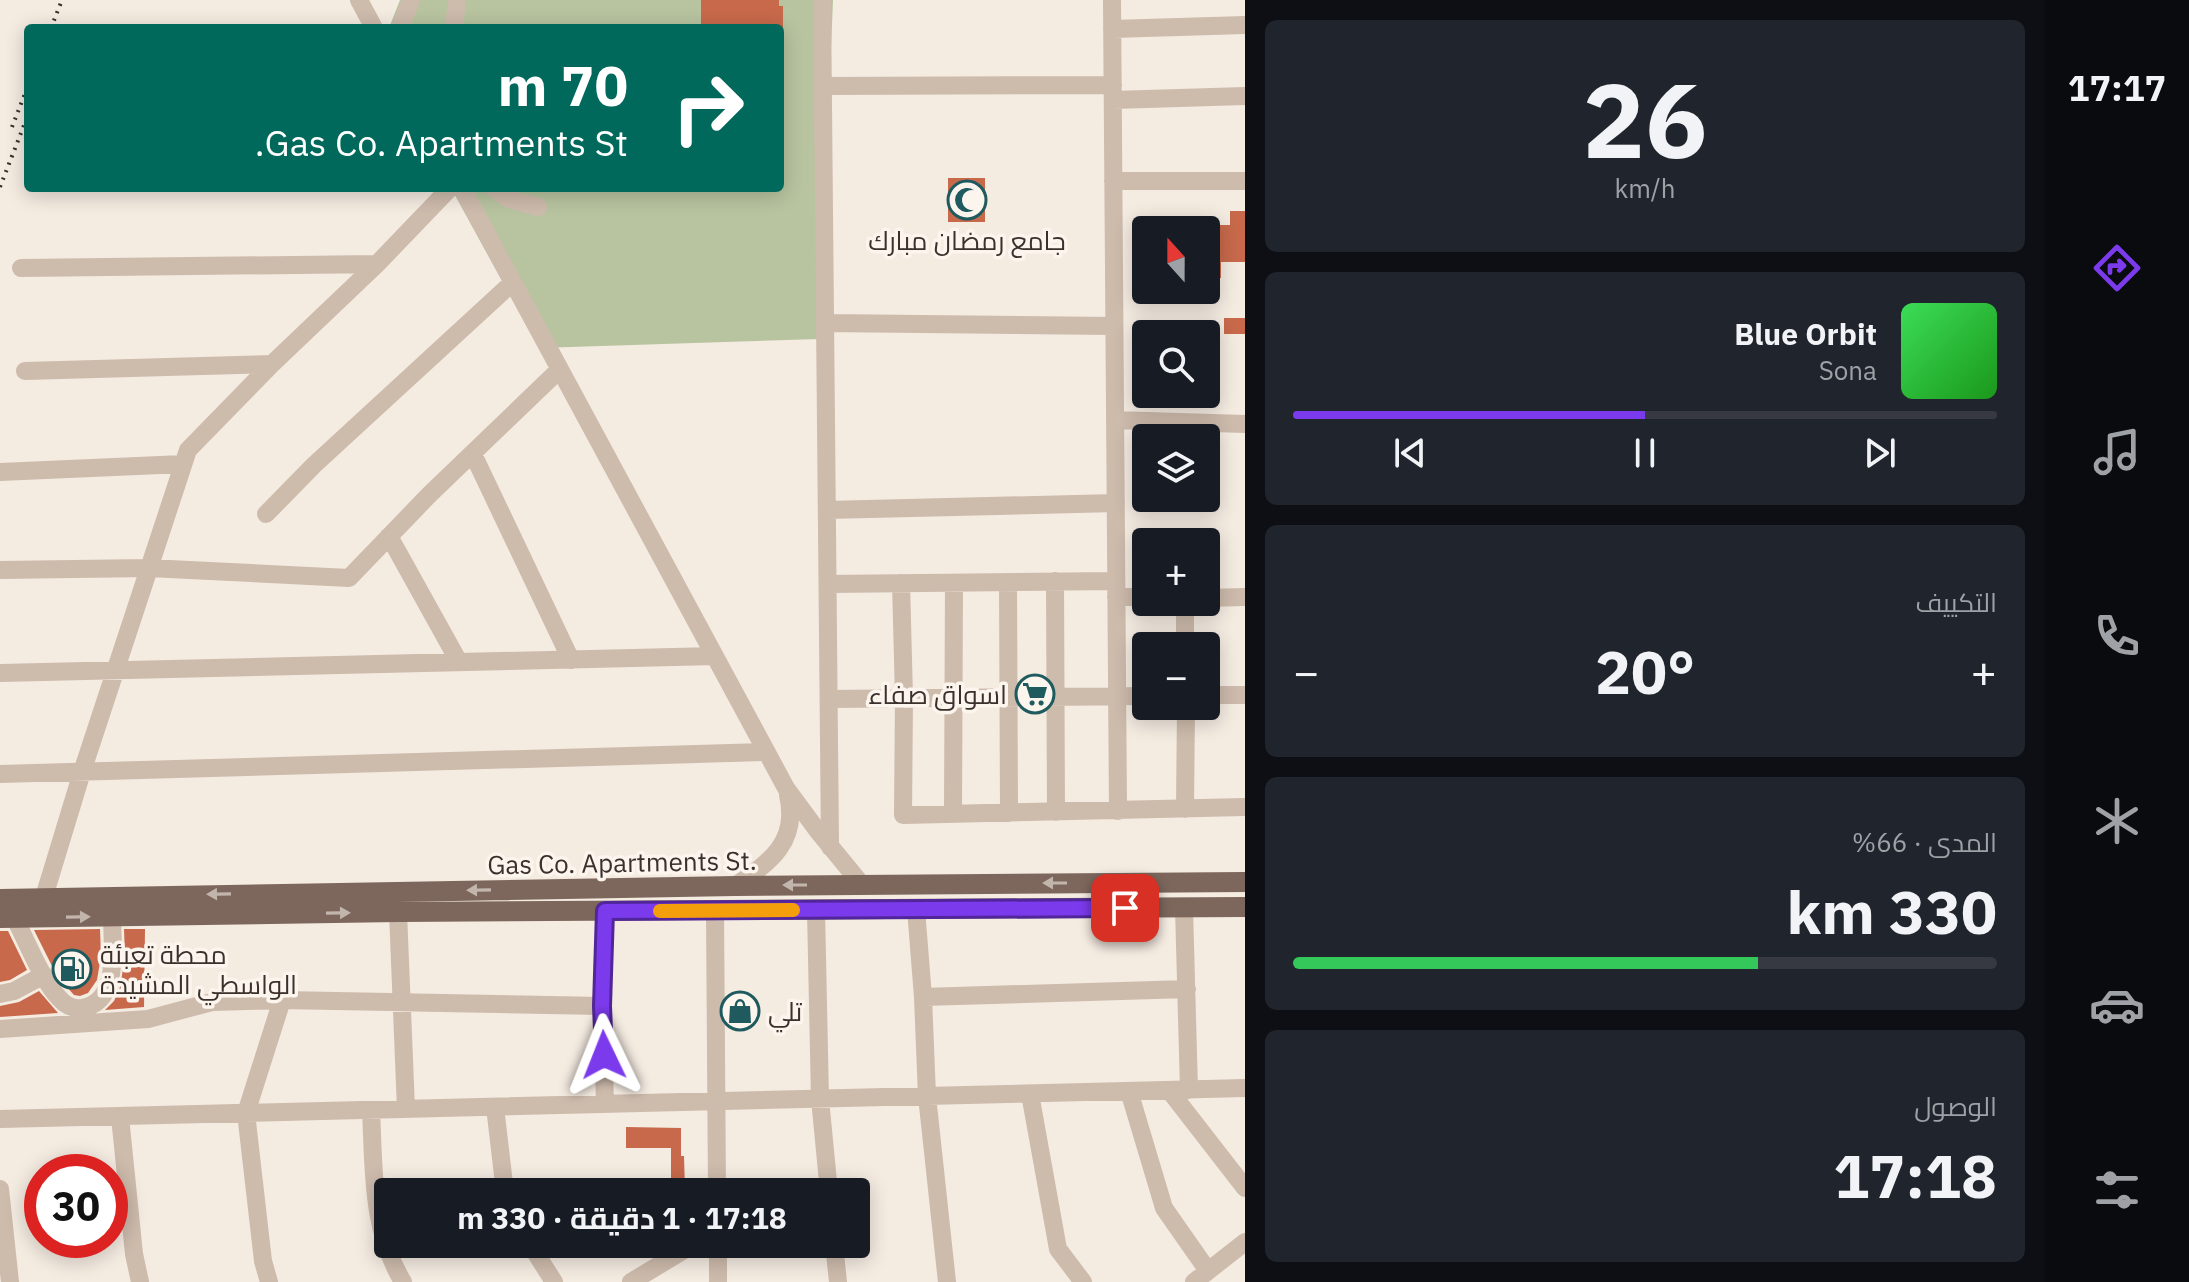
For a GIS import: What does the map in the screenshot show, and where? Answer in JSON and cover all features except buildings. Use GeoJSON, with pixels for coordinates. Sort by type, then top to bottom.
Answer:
{"type":"FeatureCollection","features":[{"type":"Feature","properties":{"kind":"main road","name":"Gas Co. Apartments St."},"geometry":{"type":"LineString","coordinates":[[0,899],[735,886],[1245,882]]}},
{"type":"Feature","properties":{"kind":"main road"},"geometry":{"type":"LineString","coordinates":[[531,889],[531,912]]}},
{"type":"Feature","properties":{"kind":"main road","name":"Gas Co. Apartments St."},"geometry":{"type":"LineString","coordinates":[[7,918],[398,912],[1245,907]]}},
{"type":"Feature","properties":{"kind":"street"},"geometry":{"type":"LineString","coordinates":[[359,0],[372,24]]}},
{"type":"Feature","properties":{"kind":"street"},"geometry":{"type":"LineString","coordinates":[[402,24],[411,0]]}},
{"type":"Feature","properties":{"kind":"street"},"geometry":{"type":"LineString","coordinates":[[454,24],[457,0]]}},
{"type":"Feature","properties":{"kind":"street"},"geometry":{"type":"LineString","coordinates":[[822,0],[830,847]]}},
{"type":"Feature","properties":{"kind":"street"},"geometry":{"type":"LineString","coordinates":[[1112,0],[1118,811]]}},
{"type":"Feature","properties":{"kind":"street"},"geometry":{"type":"LineString","coordinates":[[1112,29],[1245,25]]}},
{"type":"Feature","properties":{"kind":"street"},"geometry":{"type":"LineString","coordinates":[[823,86],[1245,96]]}},
{"type":"Feature","properties":{"kind":"street"},"geometry":{"type":"LineString","coordinates":[[1113,181],[1245,181]]}},
{"type":"Feature","properties":{"kind":"street"},"geometry":{"type":"LineString","coordinates":[[44,897],[188,450],[446,192]]}},
{"type":"Feature","properties":{"kind":"street"},"geometry":{"type":"LineString","coordinates":[[464,192],[786,788],[862,885]]}},
{"type":"Feature","properties":{"kind":"street"},"geometry":{"type":"LineString","coordinates":[[499,192],[509,199],[538,207]]}},
{"type":"Feature","properties":{"kind":"street"},"geometry":{"type":"LineString","coordinates":[[21,268],[377,264]]}},
{"type":"Feature","properties":{"kind":"street"},"geometry":{"type":"LineString","coordinates":[[266,514],[314,465],[513,282]]}},
{"type":"Feature","properties":{"kind":"street"},"geometry":{"type":"LineString","coordinates":[[825,323],[1114,326]]}},
{"type":"Feature","properties":{"kind":"street"},"geometry":{"type":"LineString","coordinates":[[25,371],[272,364]]}},
{"type":"Feature","properties":{"kind":"street"},"geometry":{"type":"LineString","coordinates":[[0,570],[149,568],[349,578],[559,370]]}},
{"type":"Feature","properties":{"kind":"street"},"geometry":{"type":"LineString","coordinates":[[1115,420],[1245,424]]}},
{"type":"Feature","properties":{"kind":"street"},"geometry":{"type":"LineString","coordinates":[[473,454],[571,660]]}},
{"type":"Feature","properties":{"kind":"street"},"geometry":{"type":"LineString","coordinates":[[0,472],[183,464]]}},
{"type":"Feature","properties":{"kind":"street"},"geometry":{"type":"LineString","coordinates":[[827,510],[1116,503]]}},
{"type":"Feature","properties":{"kind":"street"},"geometry":{"type":"LineString","coordinates":[[389,536],[459,662]]}},
{"type":"Feature","properties":{"kind":"street"},"geometry":{"type":"LineString","coordinates":[[828,584],[1055,581],[1132,593]]}},
{"type":"Feature","properties":{"kind":"street"},"geometry":{"type":"LineString","coordinates":[[1055,581],[1056,812]]}},
{"type":"Feature","properties":{"kind":"street"},"geometry":{"type":"LineString","coordinates":[[1008,582],[1009,813]]}},
{"type":"Feature","properties":{"kind":"street"},"geometry":{"type":"LineString","coordinates":[[901,583],[903,815],[1245,807]]}},
{"type":"Feature","properties":{"kind":"street"},"geometry":{"type":"LineString","coordinates":[[953,814],[954,583]]}},
{"type":"Feature","properties":{"kind":"street"},"geometry":{"type":"LineString","coordinates":[[1220,598],[1245,597]]}},
{"type":"Feature","properties":{"kind":"street"},"geometry":{"type":"LineString","coordinates":[[0,673],[715,656]]}},
{"type":"Feature","properties":{"kind":"street"},"geometry":{"type":"LineString","coordinates":[[1220,695],[1245,695]]}},
{"type":"Feature","properties":{"kind":"street"},"geometry":{"type":"LineString","coordinates":[[829,699],[1132,696]]}},
{"type":"Feature","properties":{"kind":"street"},"geometry":{"type":"LineString","coordinates":[[1185,809],[1186,720]]}},
{"type":"Feature","properties":{"kind":"street"},"geometry":{"type":"LineString","coordinates":[[0,774],[766,752]]}},
{"type":"Feature","properties":{"kind":"street"},"geometry":{"type":"LineString","coordinates":[[735,886],[767,864],[779,850],[791,820],[786,788]]}},
{"type":"Feature","properties":{"kind":"street"},"geometry":{"type":"LineString","coordinates":[[1184,908],[1189,1090]]}},
{"type":"Feature","properties":{"kind":"street"},"geometry":{"type":"LineString","coordinates":[[916,909],[927,1096],[947,1282]]}},
{"type":"Feature","properties":{"kind":"street"},"geometry":{"type":"LineString","coordinates":[[715,910],[717,1178]]}},
{"type":"Feature","properties":{"kind":"street"},"geometry":{"type":"LineString","coordinates":[[816,910],[820,1099],[828,1178]]}},
{"type":"Feature","properties":{"kind":"street"},"geometry":{"type":"LineString","coordinates":[[605,911],[602,1006],[605,1104]]}},
{"type":"Feature","properties":{"kind":"street"},"geometry":{"type":"LineString","coordinates":[[398,912],[406,1109]]}},
{"type":"Feature","properties":{"kind":"street"},"geometry":{"type":"LineString","coordinates":[[7,918],[59,998],[71,1008],[81,1008],[99,1001],[107,990],[112,974],[112,916]]}},
{"type":"Feature","properties":{"kind":"street"},"geometry":{"type":"LineString","coordinates":[[0,994],[14,991],[44,975]]}},
{"type":"Feature","properties":{"kind":"street"},"geometry":{"type":"LineString","coordinates":[[923,997],[1187,989]]}},
{"type":"Feature","properties":{"kind":"street"},"geometry":{"type":"LineString","coordinates":[[0,1029],[148,1019],[212,1002],[282,1000],[602,1006]]}},
{"type":"Feature","properties":{"kind":"street"},"geometry":{"type":"LineString","coordinates":[[269,1282],[263,1261],[246,1113],[282,1000]]}},
{"type":"Feature","properties":{"kind":"street"},"geometry":{"type":"LineString","coordinates":[[0,1119],[1245,1088]]}},
{"type":"Feature","properties":{"kind":"street"},"geometry":{"type":"LineString","coordinates":[[1169,1090],[1245,1188]]}},
{"type":"Feature","properties":{"kind":"street"},"geometry":{"type":"LineString","coordinates":[[1129,1091],[1164,1208],[1201,1276],[1245,1242]]}},
{"type":"Feature","properties":{"kind":"street"},"geometry":{"type":"LineString","coordinates":[[1030,1094],[1058,1249],[1083,1282]]}},
{"type":"Feature","properties":{"kind":"street"},"geometry":{"type":"LineString","coordinates":[[495,1107],[503,1178]]}},
{"type":"Feature","properties":{"kind":"street"},"geometry":{"type":"LineString","coordinates":[[371,1110],[381,1233],[403,1282]]}},
{"type":"Feature","properties":{"kind":"street"},"geometry":{"type":"LineString","coordinates":[[120,1117],[134,1254],[140,1282]]}},
{"type":"Feature","properties":{"kind":"street"},"geometry":{"type":"LineString","coordinates":[[0,1189],[10,1282]]}},
{"type":"Feature","properties":{"kind":"street"},"geometry":{"type":"LineString","coordinates":[[539,1258],[554,1282]]}},
{"type":"Feature","properties":{"kind":"street"},"geometry":{"type":"LineString","coordinates":[[631,1282],[671,1258]]}},
{"type":"Feature","properties":{"kind":"street"},"geometry":{"type":"LineString","coordinates":[[718,1258],[718,1282]]}},
{"type":"Feature","properties":{"kind":"street"},"geometry":{"type":"LineString","coordinates":[[835,1258],[838,1282]]}},
{"type":"Feature","properties":{"kind":"green space"},"geometry":{"type":"Polygon","coordinates":[[[400,0],[833,0],[819,339],[539,348],[453,192],[784,192],[784,24],[391,24],[400,0]]]}},
{"type":"Feature","properties":{"kind":"railway"},"geometry":{"type":"LineString","coordinates":[[53,24],[62,0]]}},
{"type":"Feature","properties":{"kind":"railway"},"geometry":{"type":"LineString","coordinates":[[12,127],[24,96]]}},
{"type":"Feature","properties":{"kind":"railway"},"geometry":{"type":"LineString","coordinates":[[0,187],[24,125]]}},
{"type":"Feature","properties":{"kind":"slow traffic"},"geometry":{"type":"LineString","coordinates":[[660,911],[793,910]]}},
{"type":"Feature","properties":{"kind":"place","name":"جامع رمضان مبارك"},"geometry":{"type":"Point","coordinates":[967,200]}},
{"type":"Feature","properties":{"kind":"place","name":"اسواق صفاء"},"geometry":{"type":"Point","coordinates":[1035,694]}},
{"type":"Feature","properties":{"kind":"place","name":"محطة تعبئة الواسطي المشيدة"},"geometry":{"type":"Point","coordinates":[72,969]}},
{"type":"Feature","properties":{"kind":"place","name":"تلي"},"geometry":{"type":"Point","coordinates":[740,1011]}},
{"type":"Feature","properties":{"kind":"route"},"geometry":{"type":"LineString","coordinates":[[604,1055],[605,911],[1125,908]]}}]}
